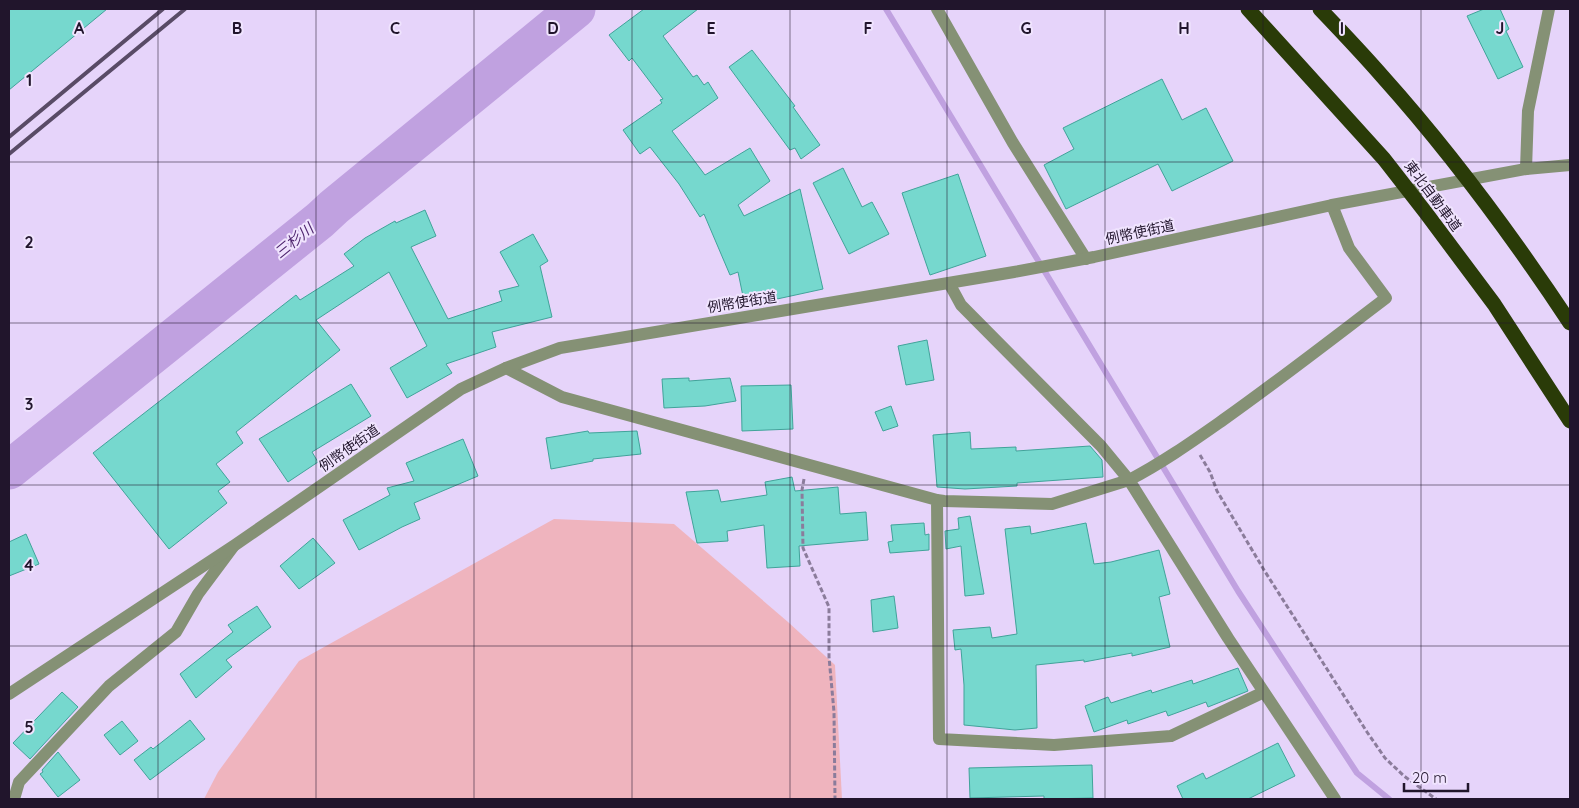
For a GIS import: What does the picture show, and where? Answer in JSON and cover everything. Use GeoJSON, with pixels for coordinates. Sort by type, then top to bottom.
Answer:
{"type":"FeatureCollection","features":[{"type":"Feature","properties":{"kind":"highway","name":"東北自動車道"},"geometry":{"type":"LineString","coordinates":[[1248,9],[1384,159],[1494,304],[1570,420]]}},
{"type":"Feature","properties":{"kind":"highway"},"geometry":{"type":"LineString","coordinates":[[1320,9],[1382,76],[1485,201],[1570,324]]}},
{"type":"Feature","properties":{"kind":"street"},"geometry":{"type":"LineString","coordinates":[[937,9],[1013,143],[1086,259]]}},
{"type":"Feature","properties":{"kind":"street"},"geometry":{"type":"LineString","coordinates":[[1526,169],[1528,111],[1549,9]]}},
{"type":"Feature","properties":{"kind":"street","name":"例幣使街道"},"geometry":{"type":"LineString","coordinates":[[9,694],[234,545],[461,390],[506,368],[560,348],[1086,259],[1332,205],[1526,169],[1570,165]]}},
{"type":"Feature","properties":{"kind":"street"},"geometry":{"type":"LineString","coordinates":[[506,368],[562,397],[937,500],[1052,504],[1134,478],[1188,444],[1276,382],[1386,298],[1349,248],[1332,205]]}},
{"type":"Feature","properties":{"kind":"street"},"geometry":{"type":"LineString","coordinates":[[949,283],[961,305],[1134,478],[1264,692],[1335,799]]}},
{"type":"Feature","properties":{"kind":"street"},"geometry":{"type":"LineString","coordinates":[[937,500],[939,738],[1054,745],[1170,736],[1264,692]]}},
{"type":"Feature","properties":{"kind":"street"},"geometry":{"type":"LineString","coordinates":[[14,799],[19,782],[109,686],[176,632],[198,594],[234,545]]}},
{"type":"Feature","properties":{"kind":"path"},"geometry":{"type":"LineString","coordinates":[[1188,444],[1210,472],[1217,491],[1264,570],[1366,732],[1385,758],[1404,776],[1436,799]]}},
{"type":"Feature","properties":{"kind":"path"},"geometry":{"type":"LineString","coordinates":[[807,463],[802,490],[804,548],[829,607],[829,657],[834,712],[835,799]]}},
{"type":"Feature","properties":{"kind":"shaded area"},"geometry":{"type":"Polygon","coordinates":[[[554,519],[674,524],[835,665],[842,799],[204,799],[218,772],[299,661],[554,519]]]}},
{"type":"Feature","properties":{"kind":"building"},"geometry":{"type":"Polygon","coordinates":[[[9,9],[107,9],[9,90],[9,9]]]}},
{"type":"Feature","properties":{"kind":"building"},"geometry":{"type":"Polygon","coordinates":[[[644,9],[698,9],[663,36],[693,77],[697,75],[704,85],[708,82],[718,98],[672,131],[705,175],[750,148],[770,181],[738,205],[744,216],[800,189],[823,289],[745,306],[738,272],[730,275],[704,214],[700,217],[679,184],[650,147],[640,154],[623,130],[662,103],[660,100],[663,99],[632,58],[629,61],[609,35],[644,9]]]}},
{"type":"Feature","properties":{"kind":"building"},"geometry":{"type":"Polygon","coordinates":[[[1484,9],[1500,9],[1509,29],[1506,31],[1523,67],[1498,79],[1467,16],[1484,9]]]}},
{"type":"Feature","properties":{"kind":"building"},"geometry":{"type":"Polygon","coordinates":[[[752,50],[795,106],[793,107],[820,145],[801,159],[795,148],[790,150],[729,67],[752,50]]]}},
{"type":"Feature","properties":{"kind":"building"},"geometry":{"type":"Polygon","coordinates":[[[1162,79],[1182,120],[1206,108],[1233,161],[1172,191],[1158,164],[1066,209],[1044,165],[1074,149],[1063,128],[1162,79]]]}},
{"type":"Feature","properties":{"kind":"building"},"geometry":{"type":"Polygon","coordinates":[[[843,168],[862,207],[872,202],[889,234],[849,254],[813,183],[843,168]]]}},
{"type":"Feature","properties":{"kind":"building"},"geometry":{"type":"Polygon","coordinates":[[[958,174],[986,256],[930,275],[902,193],[958,174]]]}},
{"type":"Feature","properties":{"kind":"building"},"geometry":{"type":"Polygon","coordinates":[[[425,210],[436,236],[411,247],[448,319],[502,301],[499,291],[519,286],[500,252],[533,234],[548,261],[540,266],[552,317],[492,332],[496,347],[446,364],[452,373],[407,398],[390,368],[427,346],[389,272],[316,320],[340,350],[236,432],[243,443],[216,464],[230,482],[218,491],[227,503],[169,549],[93,453],[296,295],[300,300],[354,266],[344,254],[365,238],[395,221],[396,223],[425,210]]]}},
{"type":"Feature","properties":{"kind":"building"},"geometry":{"type":"Polygon","coordinates":[[[927,340],[934,380],[906,385],[898,346],[927,340]]]}},
{"type":"Feature","properties":{"kind":"building"},"geometry":{"type":"Polygon","coordinates":[[[689,378],[689,381],[730,378],[736,401],[705,406],[664,408],[662,379],[689,378]]]}},
{"type":"Feature","properties":{"kind":"building"},"geometry":{"type":"Polygon","coordinates":[[[351,384],[371,416],[312,452],[318,462],[288,482],[259,439],[351,384]]]}},
{"type":"Feature","properties":{"kind":"building"},"geometry":{"type":"Polygon","coordinates":[[[791,385],[793,429],[742,431],[741,386],[791,385]]]}},
{"type":"Feature","properties":{"kind":"building"},"geometry":{"type":"Polygon","coordinates":[[[891,406],[898,426],[883,431],[875,412],[891,406]]]}},
{"type":"Feature","properties":{"kind":"building"},"geometry":{"type":"Polygon","coordinates":[[[588,431],[589,433],[637,431],[641,454],[593,459],[593,461],[551,469],[546,438],[588,431]]]}},
{"type":"Feature","properties":{"kind":"building"},"geometry":{"type":"Polygon","coordinates":[[[970,432],[971,449],[1016,447],[1016,451],[1090,446],[1102,460],[1103,477],[1017,483],[1017,486],[965,489],[937,487],[933,435],[970,432]]]}},
{"type":"Feature","properties":{"kind":"building"},"geometry":{"type":"Polygon","coordinates":[[[463,439],[478,476],[414,503],[420,519],[359,550],[343,520],[390,495],[387,488],[414,481],[406,463],[463,439]]]}},
{"type":"Feature","properties":{"kind":"building"},"geometry":{"type":"Polygon","coordinates":[[[792,477],[795,491],[838,487],[840,514],[866,512],[868,540],[799,546],[800,566],[767,568],[764,525],[727,531],[728,541],[697,543],[686,492],[718,490],[721,502],[767,495],[765,482],[792,477]]]}},
{"type":"Feature","properties":{"kind":"building"},"geometry":{"type":"Polygon","coordinates":[[[970,516],[984,594],[965,596],[961,546],[946,549],[945,531],[959,529],[958,518],[970,516]]]}},
{"type":"Feature","properties":{"kind":"building"},"geometry":{"type":"Polygon","coordinates":[[[924,523],[925,535],[929,534],[929,550],[890,553],[888,542],[893,541],[891,525],[924,523]]]}},
{"type":"Feature","properties":{"kind":"building"},"geometry":{"type":"Polygon","coordinates":[[[1086,523],[1094,564],[1111,562],[1159,550],[1170,594],[1159,597],[1170,647],[1132,656],[1132,653],[1084,662],[1084,660],[1036,665],[1037,728],[1015,730],[964,725],[964,685],[961,649],[955,650],[953,630],[990,627],[992,638],[1017,634],[1005,529],[1030,526],[1031,534],[1086,523]]]}},
{"type":"Feature","properties":{"kind":"building"},"geometry":{"type":"Polygon","coordinates":[[[26,534],[39,564],[9,576],[9,542],[26,534]]]}},
{"type":"Feature","properties":{"kind":"building"},"geometry":{"type":"Polygon","coordinates":[[[313,538],[335,563],[299,589],[280,566],[313,538]]]}},
{"type":"Feature","properties":{"kind":"building"},"geometry":{"type":"Polygon","coordinates":[[[894,596],[898,628],[873,632],[871,600],[894,596]]]}},
{"type":"Feature","properties":{"kind":"building"},"geometry":{"type":"Polygon","coordinates":[[[257,606],[271,627],[226,660],[232,667],[196,698],[180,674],[233,632],[228,625],[257,606]]]}},
{"type":"Feature","properties":{"kind":"building"},"geometry":{"type":"Polygon","coordinates":[[[1238,668],[1248,691],[1208,707],[1206,702],[1168,716],[1166,711],[1128,724],[1127,720],[1094,732],[1085,706],[1108,697],[1111,703],[1151,690],[1152,693],[1192,680],[1193,684],[1238,668]]]}},
{"type":"Feature","properties":{"kind":"building"},"geometry":{"type":"Polygon","coordinates":[[[62,692],[78,707],[30,759],[13,743],[62,692]]]}},
{"type":"Feature","properties":{"kind":"building"},"geometry":{"type":"Polygon","coordinates":[[[190,720],[205,739],[150,780],[134,760],[151,747],[153,749],[190,720]]]}},
{"type":"Feature","properties":{"kind":"building"},"geometry":{"type":"Polygon","coordinates":[[[122,721],[138,741],[120,755],[104,735],[122,721]]]}},
{"type":"Feature","properties":{"kind":"building"},"geometry":{"type":"Polygon","coordinates":[[[1278,743],[1295,776],[1248,799],[1183,799],[1177,786],[1203,773],[1206,779],[1278,743]]]}},
{"type":"Feature","properties":{"kind":"building"},"geometry":{"type":"Polygon","coordinates":[[[58,752],[80,780],[58,797],[40,774],[58,752]]]}},
{"type":"Feature","properties":{"kind":"building"},"geometry":{"type":"Polygon","coordinates":[[[1092,765],[1093,798],[1044,799],[1044,796],[970,798],[969,768],[1092,765]]]}},
{"type":"Feature","properties":{"kind":"waterway","name":"三杉川"},"geometry":{"type":"LineString","coordinates":[[9,470],[320,220],[576,9]]}},
{"type":"Feature","properties":{"kind":"waterway"},"geometry":{"type":"LineString","coordinates":[[886,9],[1238,591],[1357,773],[1389,799]]}},
{"type":"Feature","properties":{"kind":"railway"},"geometry":{"type":"LineString","coordinates":[[9,137],[163,9]]}},
{"type":"Feature","properties":{"kind":"railway"},"geometry":{"type":"LineString","coordinates":[[9,154],[185,9]]}}]}
